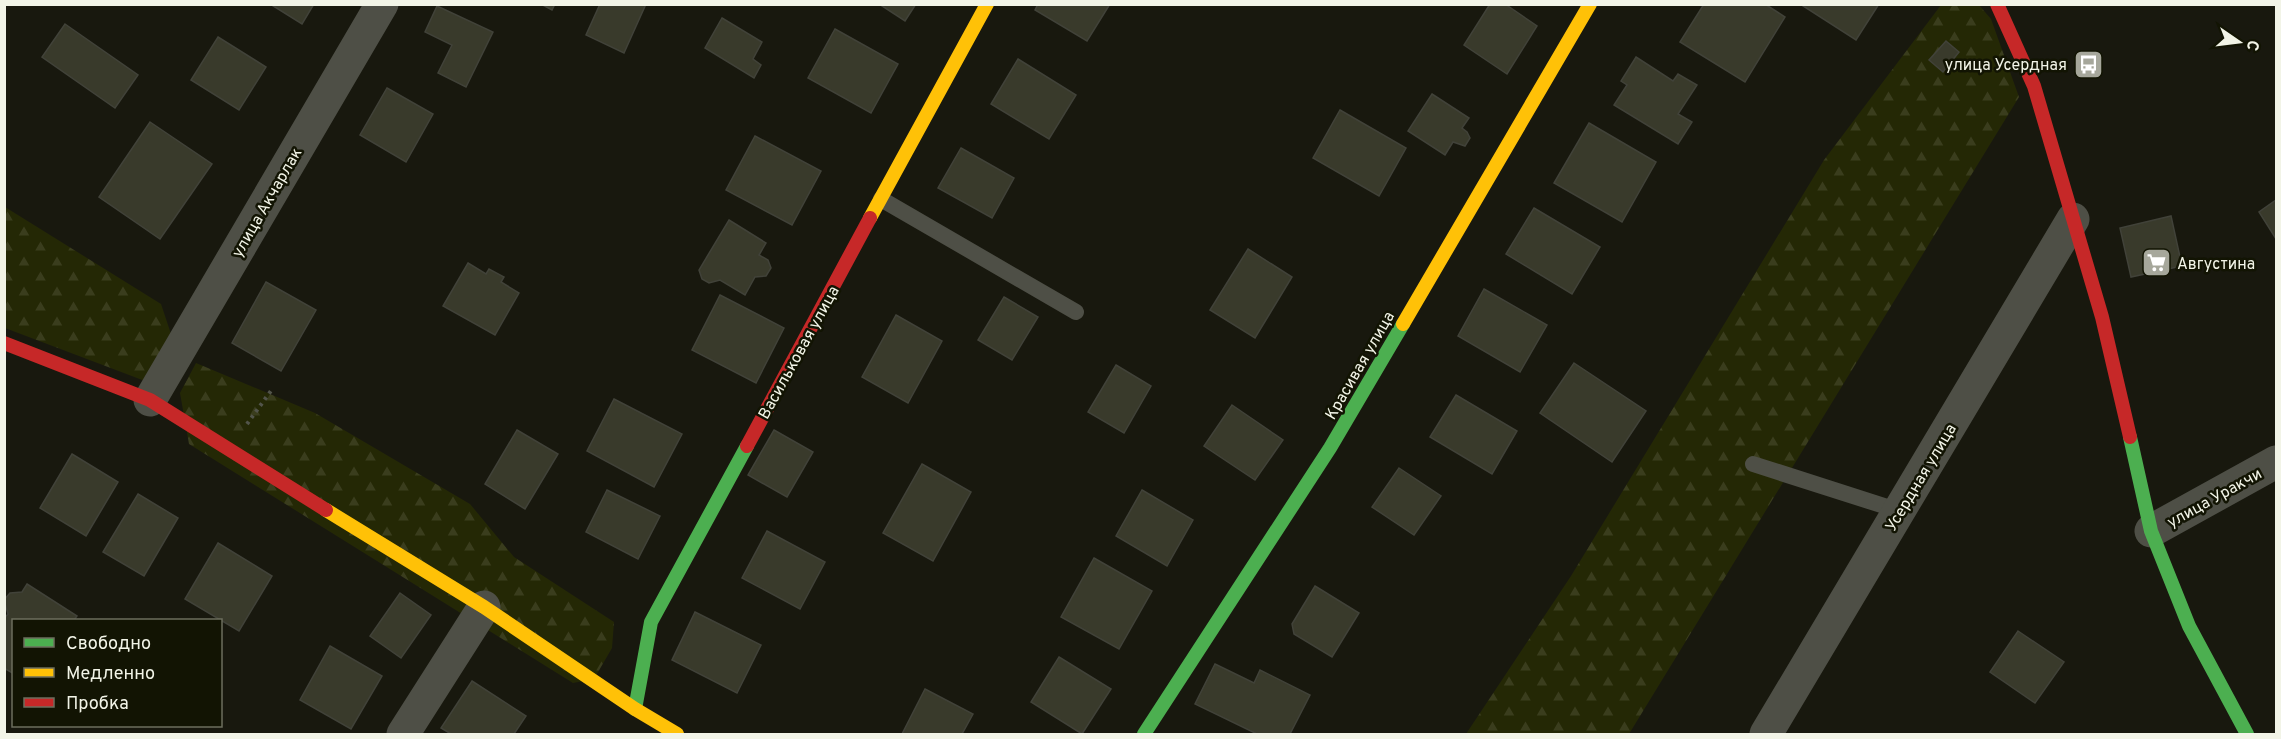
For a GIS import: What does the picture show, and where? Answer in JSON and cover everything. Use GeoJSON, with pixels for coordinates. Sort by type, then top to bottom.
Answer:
{"type":"FeatureCollection","features":[{"type":"Feature","properties":{"kind":"street","name":"улица Акчарлак"},"geometry":{"type":"LineString","coordinates":[[150,400],[382,4]]}},
{"type":"Feature","properties":{"kind":"street","name":"Васильковая улица"},"geometry":{"type":"LineString","coordinates":[[635,709],[651,622],[987,4]]}},
{"type":"Feature","properties":{"kind":"street","name":"Красивая улица"},"geometry":{"type":"LineString","coordinates":[[1144,735],[1330,448],[1590,4]]}},
{"type":"Feature","properties":{"kind":"street"},"geometry":{"type":"LineString","coordinates":[[1997,4],[2034,86],[2102,317],[2151,531],[2189,626],[2247,735]]}},
{"type":"Feature","properties":{"kind":"street","name":"Усердная улица"},"geometry":{"type":"LineString","coordinates":[[1766,735],[2073,219]]}},
{"type":"Feature","properties":{"kind":"street"},"geometry":{"type":"LineString","coordinates":[[7,350],[150,400],[484,607],[677,735]]}},
{"type":"Feature","properties":{"kind":"street","name":"улица Уракчи"},"geometry":{"type":"LineString","coordinates":[[2151,531],[2277,462]]}},
{"type":"Feature","properties":{"kind":"street"},"geometry":{"type":"LineString","coordinates":[[403,735],[484,607]]}},
{"type":"Feature","properties":{"kind":"lane"},"geometry":{"type":"LineString","coordinates":[[881,199],[1076,312]]}},
{"type":"Feature","properties":{"kind":"lane"},"geometry":{"type":"LineString","coordinates":[[1753,464],[1900,511]]}},
{"type":"Feature","properties":{"kind":"path"},"geometry":{"type":"LineString","coordinates":[[228,450],[273,388]]}},
{"type":"Feature","properties":{"kind":"green space"},"geometry":{"type":"Polygon","coordinates":[[[1941,5],[1979,5],[1991,19],[2019,97],[1629,734],[1466,734],[1571,576],[1824,160],[1941,5]]]}},
{"type":"Feature","properties":{"kind":"green space"},"geometry":{"type":"Polygon","coordinates":[[[5,207],[161,304],[172,337],[145,381],[5,328],[5,207]]]}},
{"type":"Feature","properties":{"kind":"green space"},"geometry":{"type":"Polygon","coordinates":[[[196,363],[315,413],[470,504],[514,557],[614,622],[612,648],[594,679],[573,683],[189,444],[180,393],[196,363]]]}},
{"type":"Feature","properties":{"kind":"building"},"geometry":{"type":"Polygon","coordinates":[[[270,4],[314,4],[302,24],[270,4]]]}},
{"type":"Feature","properties":{"kind":"building"},"geometry":{"type":"Polygon","coordinates":[[[541,4],[555,4],[552,10],[541,4]]]}},
{"type":"Feature","properties":{"kind":"building"},"geometry":{"type":"Polygon","coordinates":[[[600,4],[646,4],[624,53],[586,35],[600,4]]]}},
{"type":"Feature","properties":{"kind":"building"},"geometry":{"type":"Polygon","coordinates":[[[879,4],[916,4],[905,21],[879,4]]]}},
{"type":"Feature","properties":{"kind":"building"},"geometry":{"type":"Polygon","coordinates":[[[1038,4],[1110,4],[1087,41],[1035,10],[1038,4]]]}},
{"type":"Feature","properties":{"kind":"building"},"geometry":{"type":"Polygon","coordinates":[[[1490,4],[1505,4],[1537,26],[1507,74],[1464,45],[1490,4]]]}},
{"type":"Feature","properties":{"kind":"building"},"geometry":{"type":"Polygon","coordinates":[[[1704,4],[1765,4],[1785,17],[1745,82],[1680,42],[1704,4]]]}},
{"type":"Feature","properties":{"kind":"building"},"geometry":{"type":"Polygon","coordinates":[[[1800,4],[1879,4],[1856,40],[1800,4]]]}},
{"type":"Feature","properties":{"kind":"building"},"geometry":{"type":"Polygon","coordinates":[[[437,6],[493,32],[466,87],[438,73],[452,45],[425,32],[437,6]]]}},
{"type":"Feature","properties":{"kind":"building"},"geometry":{"type":"Polygon","coordinates":[[[722,18],[762,42],[753,59],[761,65],[754,78],[705,48],[722,18]]]}},
{"type":"Feature","properties":{"kind":"building"},"geometry":{"type":"Polygon","coordinates":[[[65,24],[138,75],[115,108],[42,57],[65,24]]]}},
{"type":"Feature","properties":{"kind":"building"},"geometry":{"type":"Polygon","coordinates":[[[835,29],[898,64],[871,113],[808,78],[835,29]]]}},
{"type":"Feature","properties":{"kind":"building"},"geometry":{"type":"Polygon","coordinates":[[[218,37],[266,67],[239,110],[191,80],[218,37]]]}},
{"type":"Feature","properties":{"kind":"building"},"geometry":{"type":"Polygon","coordinates":[[[1946,41],[1959,52],[1943,72],[1929,60],[1946,41]]]}},
{"type":"Feature","properties":{"kind":"building"},"geometry":{"type":"Polygon","coordinates":[[[1636,57],[1673,81],[1678,74],[1697,85],[1678,114],[1692,122],[1678,144],[1614,105],[1627,85],[1621,81],[1636,57]]]}},
{"type":"Feature","properties":{"kind":"building"},"geometry":{"type":"Polygon","coordinates":[[[1018,59],[1076,95],[1049,139],[991,104],[1018,59]]]}},
{"type":"Feature","properties":{"kind":"building"},"geometry":{"type":"Polygon","coordinates":[[[387,88],[433,114],[406,162],[360,135],[387,88]]]}},
{"type":"Feature","properties":{"kind":"building"},"geometry":{"type":"Polygon","coordinates":[[[1432,94],[1469,118],[1462,128],[1470,138],[1465,146],[1453,142],[1445,155],[1408,131],[1432,94]]]}},
{"type":"Feature","properties":{"kind":"building"},"geometry":{"type":"Polygon","coordinates":[[[1340,110],[1406,148],[1379,196],[1313,158],[1340,110]]]}},
{"type":"Feature","properties":{"kind":"building"},"geometry":{"type":"Polygon","coordinates":[[[150,122],[212,164],[160,239],[99,197],[150,122]]]}},
{"type":"Feature","properties":{"kind":"building"},"geometry":{"type":"Polygon","coordinates":[[[1589,123],[1656,162],[1622,222],[1554,183],[1589,123]]]}},
{"type":"Feature","properties":{"kind":"building"},"geometry":{"type":"Polygon","coordinates":[[[755,136],[821,171],[792,225],[726,190],[755,136]]]}},
{"type":"Feature","properties":{"kind":"building"},"geometry":{"type":"Polygon","coordinates":[[[961,148],[1014,178],[992,218],[938,188],[961,148]]]}},
{"type":"Feature","properties":{"kind":"building"},"geometry":{"type":"Polygon","coordinates":[[[2276,200],[2276,239],[2259,212],[2276,200]]]}},
{"type":"Feature","properties":{"kind":"building"},"geometry":{"type":"Polygon","coordinates":[[[1534,208],[1600,247],[1572,294],[1506,254],[1534,208]]]}},
{"type":"Feature","properties":{"kind":"building"},"geometry":{"type":"Polygon","coordinates":[[[2171,216],[2182,266],[2131,277],[2120,228],[2171,216]]]}},
{"type":"Feature","properties":{"kind":"building"},"geometry":{"type":"Polygon","coordinates":[[[729,220],[766,243],[759,255],[768,260],[771,268],[766,276],[755,277],[745,295],[720,280],[709,283],[702,279],[699,270],[729,220]]]}},
{"type":"Feature","properties":{"kind":"building"},"geometry":{"type":"Polygon","coordinates":[[[1248,249],[1292,277],[1255,338],[1210,310],[1248,249]]]}},
{"type":"Feature","properties":{"kind":"building"},"geometry":{"type":"Polygon","coordinates":[[[468,263],[486,274],[489,269],[504,277],[501,282],[519,293],[495,335],[443,306],[468,263]]]}},
{"type":"Feature","properties":{"kind":"building"},"geometry":{"type":"Polygon","coordinates":[[[266,282],[316,310],[281,371],[232,343],[266,282]]]}},
{"type":"Feature","properties":{"kind":"building"},"geometry":{"type":"Polygon","coordinates":[[[1484,289],[1547,325],[1520,372],[1458,336],[1484,289]]]}},
{"type":"Feature","properties":{"kind":"building"},"geometry":{"type":"Polygon","coordinates":[[[720,295],[784,328],[756,383],[692,350],[720,295]]]}},
{"type":"Feature","properties":{"kind":"building"},"geometry":{"type":"Polygon","coordinates":[[[1004,297],[1038,317],[1012,360],[978,340],[1004,297]]]}},
{"type":"Feature","properties":{"kind":"building"},"geometry":{"type":"Polygon","coordinates":[[[896,315],[942,341],[908,403],[862,377],[896,315]]]}},
{"type":"Feature","properties":{"kind":"building"},"geometry":{"type":"Polygon","coordinates":[[[1574,363],[1646,411],[1612,462],[1540,413],[1574,363]]]}},
{"type":"Feature","properties":{"kind":"building"},"geometry":{"type":"Polygon","coordinates":[[[1116,365],[1151,386],[1124,433],[1088,412],[1116,365]]]}},
{"type":"Feature","properties":{"kind":"building"},"geometry":{"type":"Polygon","coordinates":[[[1456,395],[1517,431],[1492,474],[1430,437],[1456,395]]]}},
{"type":"Feature","properties":{"kind":"building"},"geometry":{"type":"Polygon","coordinates":[[[614,399],[682,434],[654,487],[587,451],[614,399]]]}},
{"type":"Feature","properties":{"kind":"building"},"geometry":{"type":"Polygon","coordinates":[[[1232,405],[1283,440],[1255,480],[1204,446],[1232,405]]]}},
{"type":"Feature","properties":{"kind":"building"},"geometry":{"type":"Polygon","coordinates":[[[517,430],[558,454],[525,509],[485,484],[517,430]]]}},
{"type":"Feature","properties":{"kind":"building"},"geometry":{"type":"Polygon","coordinates":[[[774,430],[813,452],[787,497],[748,475],[774,430]]]}},
{"type":"Feature","properties":{"kind":"building"},"geometry":{"type":"Polygon","coordinates":[[[72,454],[118,482],[86,536],[40,508],[72,454]]]}},
{"type":"Feature","properties":{"kind":"building"},"geometry":{"type":"Polygon","coordinates":[[[922,464],[971,492],[933,561],[883,533],[922,464]]]}},
{"type":"Feature","properties":{"kind":"building"},"geometry":{"type":"Polygon","coordinates":[[[1399,468],[1441,496],[1414,535],[1372,507],[1399,468]]]}},
{"type":"Feature","properties":{"kind":"building"},"geometry":{"type":"Polygon","coordinates":[[[607,490],[660,516],[638,559],[586,532],[607,490]]]}},
{"type":"Feature","properties":{"kind":"building"},"geometry":{"type":"Polygon","coordinates":[[[1142,490],[1193,520],[1167,566],[1116,536],[1142,490]]]}},
{"type":"Feature","properties":{"kind":"building"},"geometry":{"type":"Polygon","coordinates":[[[138,494],[178,518],[144,576],[103,552],[138,494]]]}},
{"type":"Feature","properties":{"kind":"building"},"geometry":{"type":"Polygon","coordinates":[[[767,531],[825,562],[800,609],[742,578],[767,531]]]}},
{"type":"Feature","properties":{"kind":"building"},"geometry":{"type":"Polygon","coordinates":[[[218,543],[272,576],[239,631],[185,599],[218,543]]]}},
{"type":"Feature","properties":{"kind":"building"},"geometry":{"type":"Polygon","coordinates":[[[1094,558],[1152,591],[1119,649],[1061,617],[1094,558]]]}},
{"type":"Feature","properties":{"kind":"building"},"geometry":{"type":"Polygon","coordinates":[[[27,584],[77,616],[75,619],[12,619],[12,673],[4,668],[4,619],[8,614],[4,600],[10,593],[22,592],[27,584]]]}},
{"type":"Feature","properties":{"kind":"building"},"geometry":{"type":"Polygon","coordinates":[[[1315,586],[1359,613],[1332,657],[1294,634],[1292,624],[1315,586]]]}},
{"type":"Feature","properties":{"kind":"building"},"geometry":{"type":"Polygon","coordinates":[[[400,593],[431,615],[401,658],[370,636],[400,593]]]}},
{"type":"Feature","properties":{"kind":"building"},"geometry":{"type":"Polygon","coordinates":[[[695,612],[761,645],[737,693],[672,660],[695,612]]]}},
{"type":"Feature","properties":{"kind":"building"},"geometry":{"type":"Polygon","coordinates":[[[2018,631],[2064,662],[2035,703],[1990,672],[2018,631]]]}},
{"type":"Feature","properties":{"kind":"building"},"geometry":{"type":"Polygon","coordinates":[[[330,646],[382,676],[351,729],[300,700],[330,646]]]}},
{"type":"Feature","properties":{"kind":"building"},"geometry":{"type":"Polygon","coordinates":[[[1059,657],[1111,689],[1082,734],[1031,702],[1059,657]]]}},
{"type":"Feature","properties":{"kind":"building"},"geometry":{"type":"Polygon","coordinates":[[[1215,664],[1254,683],[1260,670],[1310,695],[1290,734],[1257,734],[1195,704],[1215,664]]]}},
{"type":"Feature","properties":{"kind":"building"},"geometry":{"type":"Polygon","coordinates":[[[472,681],[526,716],[514,734],[451,734],[441,728],[472,681]]]}},
{"type":"Feature","properties":{"kind":"building"},"geometry":{"type":"Polygon","coordinates":[[[925,689],[973,714],[962,734],[902,734],[925,689]]]}},
{"type":"Feature","properties":{"kind":"traffic: fast"},"geometry":{"type":"LineString","coordinates":[[1144,734],[1330,448],[1403,324]]}},
{"type":"Feature","properties":{"kind":"traffic: fast"},"geometry":{"type":"LineString","coordinates":[[2130,437],[2151,531],[2189,626],[2247,734]]}},
{"type":"Feature","properties":{"kind":"traffic: fast"},"geometry":{"type":"LineString","coordinates":[[635,709],[651,622],[747,446]]}},
{"type":"Feature","properties":{"kind":"traffic: slow"},"geometry":{"type":"LineString","coordinates":[[870,218],[987,4]]}},
{"type":"Feature","properties":{"kind":"traffic: slow"},"geometry":{"type":"LineString","coordinates":[[1403,324],[1590,4]]}},
{"type":"Feature","properties":{"kind":"traffic: slow"},"geometry":{"type":"LineString","coordinates":[[326,510],[484,607],[635,709],[677,734]]}},
{"type":"Feature","properties":{"kind":"traffic: jam"},"geometry":{"type":"LineString","coordinates":[[1997,4],[2034,86],[2102,317],[2130,437]]}},
{"type":"Feature","properties":{"kind":"traffic: jam"},"geometry":{"type":"LineString","coordinates":[[747,446],[870,218]]}},
{"type":"Feature","properties":{"kind":"traffic: jam"},"geometry":{"type":"LineString","coordinates":[[4,343],[150,400],[326,510]]}},
{"type":"Feature","properties":{"kind":"place","name":"улица Усердная"},"geometry":{"type":"Point","coordinates":[2088,64]}},
{"type":"Feature","properties":{"kind":"place","name":"Августина"},"geometry":{"type":"Point","coordinates":[2156,263]}}]}
